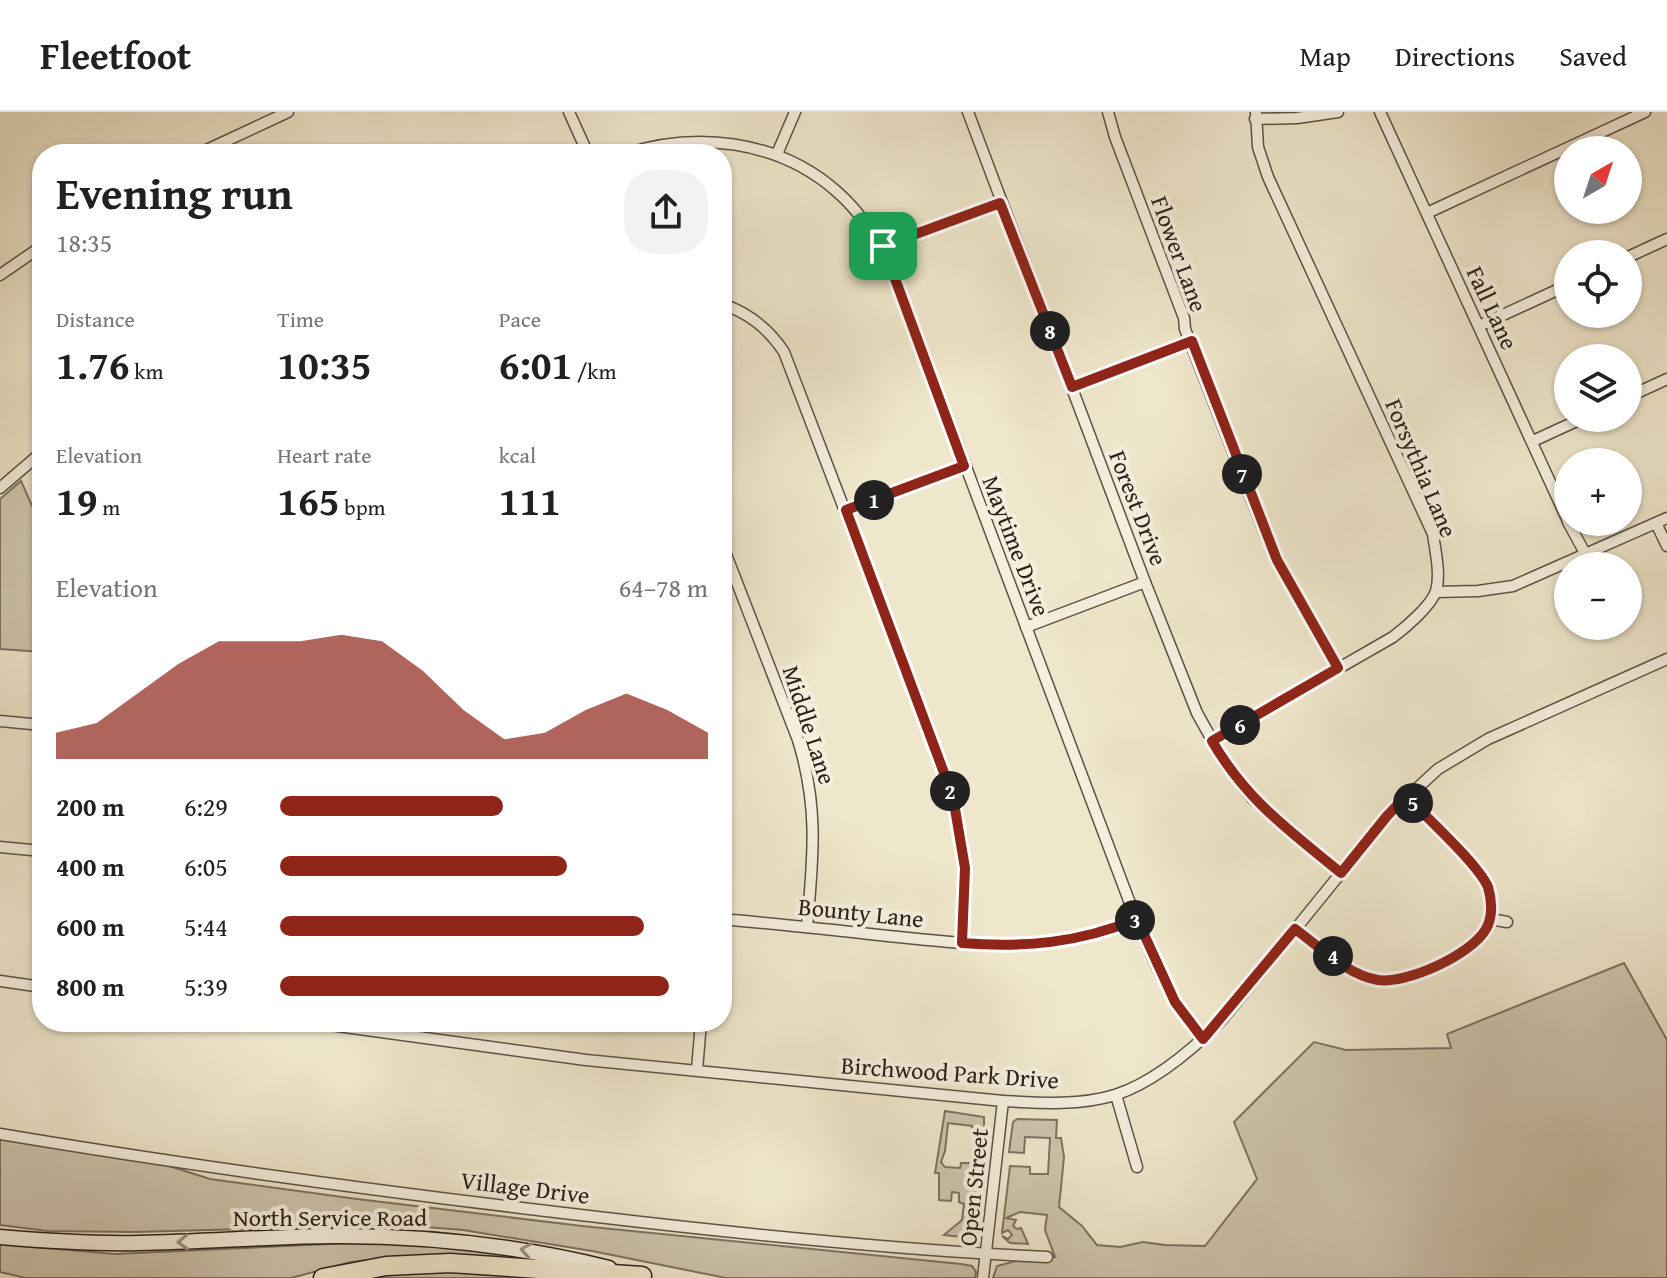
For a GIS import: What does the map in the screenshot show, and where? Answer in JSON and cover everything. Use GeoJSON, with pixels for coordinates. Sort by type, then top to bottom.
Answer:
{"type":"FeatureCollection","features":[{"type":"Feature","properties":{"kind":"highway"},"geometry":{"type":"LineString","coordinates":[[323,1278],[386,1266],[450,1263],[650,1277]]}},
{"type":"Feature","properties":{"kind":"highway"},"geometry":{"type":"LineString","coordinates":[[515,1268],[551,1278]]}},
{"type":"Feature","properties":{"kind":"main road","name":"North Service Road"},"geometry":{"type":"LineString","coordinates":[[0,1237],[52,1242],[136,1243],[337,1236],[424,1238],[527,1250],[650,1277]]}},
{"type":"Feature","properties":{"kind":"street"},"geometry":{"type":"LineString","coordinates":[[219,144],[288,112]]}},
{"type":"Feature","properties":{"kind":"street"},"geometry":{"type":"LineString","coordinates":[[569,112],[583,144]]}},
{"type":"Feature","properties":{"kind":"street"},"geometry":{"type":"LineString","coordinates":[[777,154],[795,112]]}},
{"type":"Feature","properties":{"kind":"street","name":"Forest Drive"},"geometry":{"type":"LineString","coordinates":[[968,112],[1145,582],[1183,679],[1212,741],[1252,798],[1341,873]]}},
{"type":"Feature","properties":{"kind":"street","name":"Flower Lane"},"geometry":{"type":"LineString","coordinates":[[1108,112],[1277,560],[1338,668]]}},
{"type":"Feature","properties":{"kind":"street"},"geometry":{"type":"LineString","coordinates":[[1256,115],[1297,118],[1338,112]]}},
{"type":"Feature","properties":{"kind":"street","name":"Fall Lane"},"geometry":{"type":"LineString","coordinates":[[1380,112],[1554,490]]}},
{"type":"Feature","properties":{"kind":"street"},"geometry":{"type":"LineString","coordinates":[[1427,213],[1645,112]]}},
{"type":"Feature","properties":{"kind":"street","name":"Forsythia Lane"},"geometry":{"type":"LineString","coordinates":[[1256,115],[1258,147],[1268,177],[1433,534],[1436,592]]}},
{"type":"Feature","properties":{"kind":"street","name":"Maytime Drive"},"geometry":{"type":"LineString","coordinates":[[663,144],[699,141],[732,144],[777,154],[833,188],[883,246],[1137,919],[1175,1002],[1203,1039]]}},
{"type":"Feature","properties":{"kind":"street"},"geometry":{"type":"LineString","coordinates":[[883,246],[1000,203]]}},
{"type":"Feature","properties":{"kind":"street"},"geometry":{"type":"LineString","coordinates":[[1642,251],[1667,239]]}},
{"type":"Feature","properties":{"kind":"street"},"geometry":{"type":"LineString","coordinates":[[0,275],[32,253]]}},
{"type":"Feature","properties":{"kind":"street"},"geometry":{"type":"LineString","coordinates":[[1479,326],[1554,291]]}},
{"type":"Feature","properties":{"kind":"street"},"geometry":{"type":"LineString","coordinates":[[732,308],[762,325],[784,352],[953,797],[965,868],[962,943]]}},
{"type":"Feature","properties":{"kind":"street"},"geometry":{"type":"LineString","coordinates":[[1072,387],[1192,341]]}},
{"type":"Feature","properties":{"kind":"street"},"geometry":{"type":"LineString","coordinates":[[1642,391],[1667,379]]}},
{"type":"Feature","properties":{"kind":"street"},"geometry":{"type":"LineString","coordinates":[[1533,441],[1554,431]]}},
{"type":"Feature","properties":{"kind":"street"},"geometry":{"type":"LineString","coordinates":[[0,488],[32,461]]}},
{"type":"Feature","properties":{"kind":"street"},"geometry":{"type":"LineString","coordinates":[[846,510],[964,466]]}},
{"type":"Feature","properties":{"kind":"street"},"geometry":{"type":"LineString","coordinates":[[1593,552],[1662,520],[1667,546]]}},
{"type":"Feature","properties":{"kind":"street"},"geometry":{"type":"LineString","coordinates":[[1212,741],[1405,629],[1436,592],[1513,586],[1554,569]]}},
{"type":"Feature","properties":{"kind":"street","name":"Middle Lane"},"geometry":{"type":"LineString","coordinates":[[732,570],[808,772],[814,841],[807,927]]}},
{"type":"Feature","properties":{"kind":"street"},"geometry":{"type":"LineString","coordinates":[[1026,627],[1145,582]]}},
{"type":"Feature","properties":{"kind":"street","name":"Birchwood Park Drive"},"geometry":{"type":"LineString","coordinates":[[381,1032],[586,1060],[1003,1101],[1051,1104],[1116,1095],[1160,1072],[1203,1039],[1387,816],[1438,769],[1488,739],[1667,659]]}},
{"type":"Feature","properties":{"kind":"street"},"geometry":{"type":"LineString","coordinates":[[0,721],[32,724]]}},
{"type":"Feature","properties":{"kind":"street"},"geometry":{"type":"LineString","coordinates":[[1295,929],[1356,973],[1387,980],[1421,972],[1469,947],[1485,931],[1491,907],[1488,887],[1477,870],[1406,796]]}},
{"type":"Feature","properties":{"kind":"street"},"geometry":{"type":"LineString","coordinates":[[0,847],[32,850]]}},
{"type":"Feature","properties":{"kind":"street","name":"Bounty Lane"},"geometry":{"type":"LineString","coordinates":[[732,920],[1004,947],[1084,938],[1137,919]]}},
{"type":"Feature","properties":{"kind":"street"},"geometry":{"type":"LineString","coordinates":[[1490,919],[1507,922]]}},
{"type":"Feature","properties":{"kind":"street"},"geometry":{"type":"LineString","coordinates":[[0,981],[32,986]]}},
{"type":"Feature","properties":{"kind":"street"},"geometry":{"type":"LineString","coordinates":[[697,1070],[700,1032]]}},
{"type":"Feature","properties":{"kind":"street"},"geometry":{"type":"LineString","coordinates":[[1116,1095],[1137,1167]]}},
{"type":"Feature","properties":{"kind":"street","name":"Open Street"},"geometry":{"type":"LineString","coordinates":[[983,1278],[1003,1101]]}},
{"type":"Feature","properties":{"kind":"street","name":"Village Drive"},"geometry":{"type":"LineString","coordinates":[[0,1134],[337,1187],[782,1238],[1047,1257]]}},
{"type":"Feature","properties":{"kind":"shaded area"},"geometry":{"type":"Polygon","coordinates":[[[21,481],[32,506],[32,651],[0,649],[0,499],[21,481]]]}},
{"type":"Feature","properties":{"kind":"shaded area"},"geometry":{"type":"Polygon","coordinates":[[[1624,963],[1667,1040],[1667,1278],[993,1278],[997,1266],[1031,1257],[1055,1257],[1045,1230],[1047,1215],[1020,1212],[1006,1218],[1016,1220],[1013,1226],[1021,1228],[1028,1244],[1010,1243],[1002,1236],[1008,1239],[1012,1235],[1008,1230],[1002,1233],[1010,1166],[1030,1167],[1030,1174],[1048,1174],[1050,1138],[1025,1137],[1024,1153],[1009,1152],[1013,1122],[1017,1119],[1057,1120],[1056,1138],[1061,1138],[1064,1157],[1059,1207],[1082,1226],[1097,1245],[1120,1247],[1143,1242],[1205,1246],[1257,1179],[1234,1122],[1314,1042],[1346,1050],[1451,1048],[1447,1034],[1624,963]]]}},
{"type":"Feature","properties":{"kind":"shaded area"},"geometry":{"type":"Polygon","coordinates":[[[945,1111],[984,1117],[984,1141],[974,1138],[972,1126],[948,1123],[941,1162],[945,1167],[960,1168],[961,1163],[972,1163],[982,1158],[976,1234],[971,1238],[944,1235],[962,1220],[964,1204],[959,1202],[959,1193],[952,1192],[951,1201],[939,1200],[939,1173],[935,1173],[945,1111]]]}},
{"type":"Feature","properties":{"kind":"shaded area"},"geometry":{"type":"Polygon","coordinates":[[[0,1134],[147,1159],[210,1179],[582,1226],[961,1264],[972,1266],[976,1272],[975,1278],[726,1278],[592,1251],[463,1230],[401,1225],[134,1232],[48,1231],[0,1225],[0,1134]]]}},
{"type":"Feature","properties":{"kind":"shaded area"},"geometry":{"type":"Polygon","coordinates":[[[350,1243],[410,1244],[502,1254],[499,1259],[409,1256],[351,1262],[291,1278],[26,1278],[0,1272],[0,1244],[115,1254],[350,1243]]]}},
{"type":"Feature","properties":{"kind":"shaded area"},"geometry":{"type":"Polygon","coordinates":[[[415,1268],[484,1270],[533,1278],[345,1278],[415,1268]]]}},
{"type":"Feature","properties":{"kind":"route"},"geometry":{"type":"LineString","coordinates":[[1000,203],[1072,387],[1192,341],[1264,531],[1338,668],[1212,741],[1252,798],[1341,873],[1406,796],[1477,870],[1488,887],[1490,919],[1485,931],[1469,947],[1421,972],[1400,979],[1377,980],[1356,973],[1295,929],[1203,1039],[1175,1002],[1137,919],[1084,938],[1055,943],[1004,947],[962,943],[965,868],[953,797],[846,510],[964,466],[883,246],[1000,203]]}}]}
